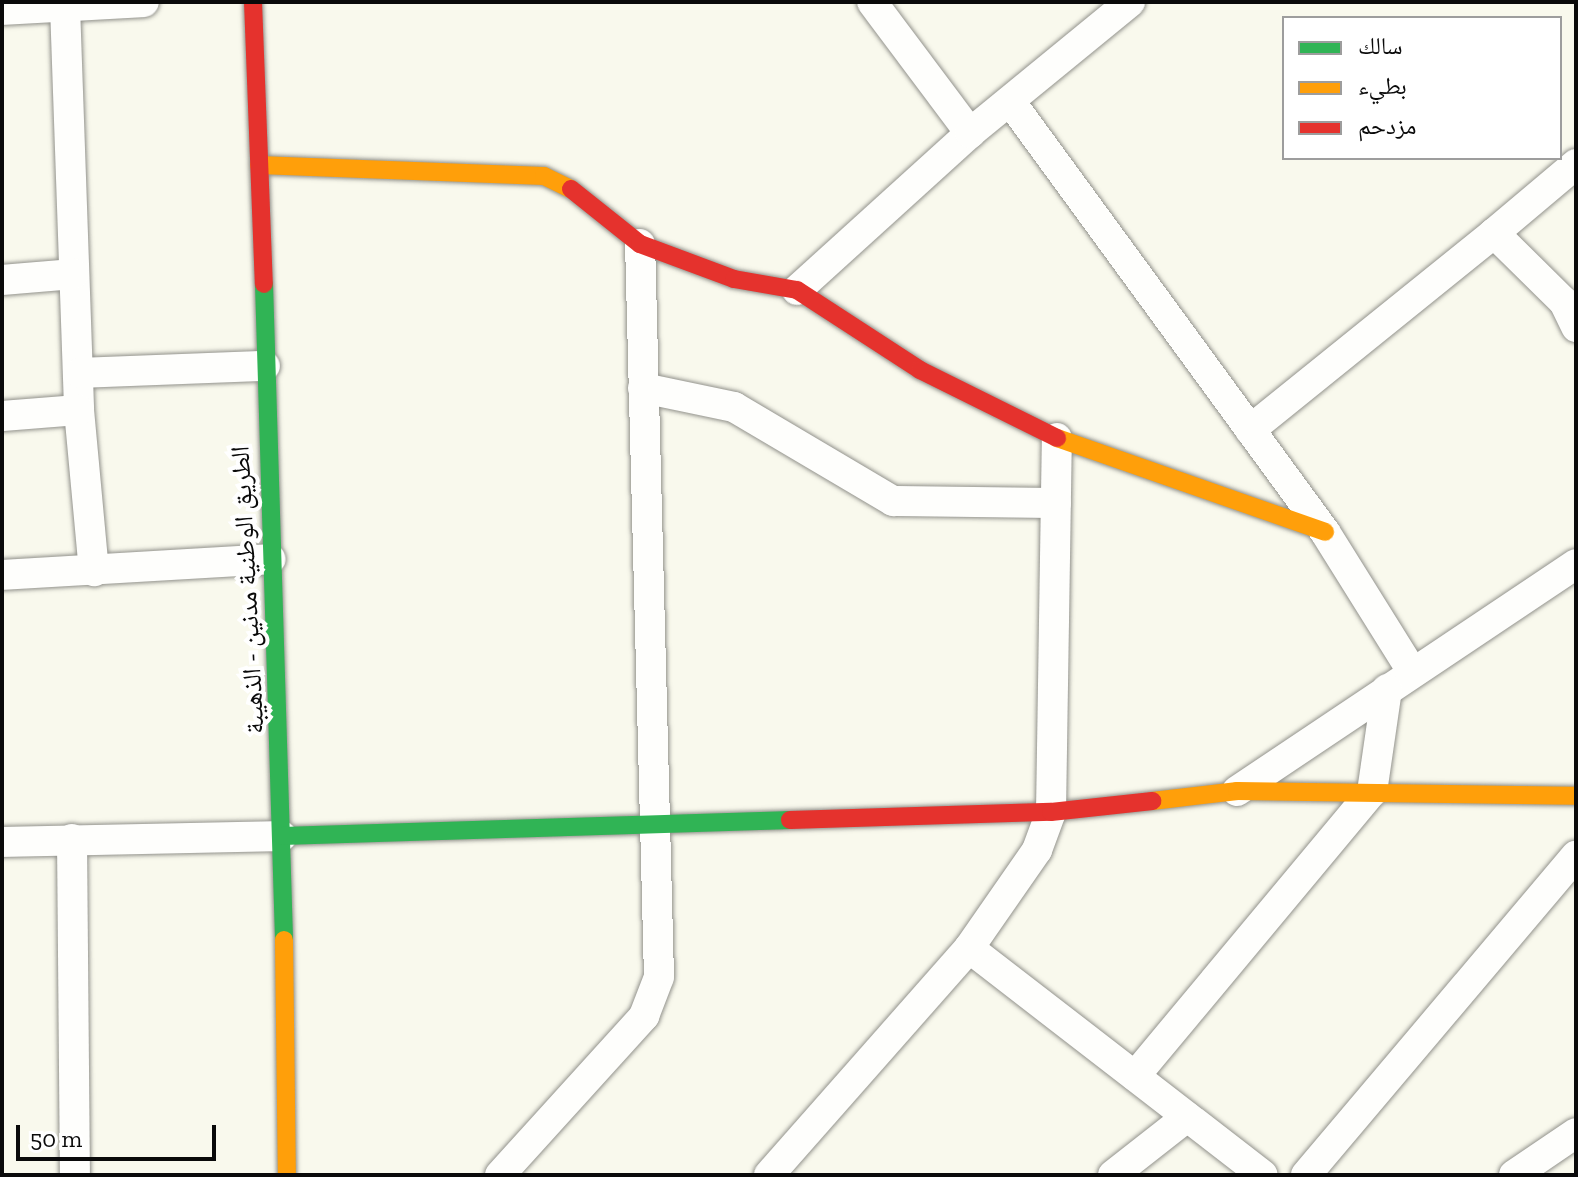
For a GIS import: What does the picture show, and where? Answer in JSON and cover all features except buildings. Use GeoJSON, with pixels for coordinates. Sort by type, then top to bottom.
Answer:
{"type":"FeatureCollection","features":[{"type":"Feature","properties":{"kind":"main road","name":"الطريق الوطنية مدنين - الذهيبة"},"geometry":{"type":"LineString","coordinates":[[253,2],[282,836],[287,1175]]}},
{"type":"Feature","properties":{"kind":"main road"},"geometry":{"type":"LineString","coordinates":[[259,165],[544,176],[581,194],[640,244],[734,279],[797,290],[920,370],[1057,438],[1325,532]]}},
{"type":"Feature","properties":{"kind":"main road"},"geometry":{"type":"LineString","coordinates":[[282,836],[1051,812],[1237,791],[1572,791]]}},
{"type":"Feature","properties":{"kind":"street"},"geometry":{"type":"LineString","coordinates":[[20,7],[144,2]]}},
{"type":"Feature","properties":{"kind":"street"},"geometry":{"type":"LineString","coordinates":[[872,2],[970,133]]}},
{"type":"Feature","properties":{"kind":"street"},"geometry":{"type":"LineString","coordinates":[[797,290],[970,133],[1130,2]]}},
{"type":"Feature","properties":{"kind":"street"},"geometry":{"type":"LineString","coordinates":[[65,6],[79,410],[94,571]]}},
{"type":"Feature","properties":{"kind":"street"},"geometry":{"type":"LineString","coordinates":[[1010,101],[1325,532],[1412,671]]}},
{"type":"Feature","properties":{"kind":"street"},"geometry":{"type":"LineString","coordinates":[[1250,430],[1576,164]]}},
{"type":"Feature","properties":{"kind":"street"},"geometry":{"type":"LineString","coordinates":[[1494,233],[1572,309]]}},
{"type":"Feature","properties":{"kind":"street"},"geometry":{"type":"LineString","coordinates":[[500,1175],[654,997],[640,244]]}},
{"type":"Feature","properties":{"kind":"street"},"geometry":{"type":"LineString","coordinates":[[2,280],[74,274]]}},
{"type":"Feature","properties":{"kind":"street"},"geometry":{"type":"LineString","coordinates":[[80,373],[265,366]]}},
{"type":"Feature","properties":{"kind":"street"},"geometry":{"type":"LineString","coordinates":[[643,388],[734,407],[893,501],[1056,503]]}},
{"type":"Feature","properties":{"kind":"street"},"geometry":{"type":"LineString","coordinates":[[2,416],[79,410]]}},
{"type":"Feature","properties":{"kind":"street"},"geometry":{"type":"LineString","coordinates":[[769,1175],[969,948],[1013,890],[1051,812],[1057,438]]}},
{"type":"Feature","properties":{"kind":"street"},"geometry":{"type":"LineString","coordinates":[[2,575],[271,559]]}},
{"type":"Feature","properties":{"kind":"street"},"geometry":{"type":"LineString","coordinates":[[1237,791],[1576,564]]}},
{"type":"Feature","properties":{"kind":"street"},"geometry":{"type":"LineString","coordinates":[[1135,1076],[1372,792],[1387,689]]}},
{"type":"Feature","properties":{"kind":"street"},"geometry":{"type":"LineString","coordinates":[[2,842],[282,836]]}},
{"type":"Feature","properties":{"kind":"street"},"geometry":{"type":"LineString","coordinates":[[72,839],[75,1175]]}},
{"type":"Feature","properties":{"kind":"street"},"geometry":{"type":"LineString","coordinates":[[1306,1175],[1576,856]]}},
{"type":"Feature","properties":{"kind":"street"},"geometry":{"type":"LineString","coordinates":[[969,948],[1263,1175]]}},
{"type":"Feature","properties":{"kind":"street"},"geometry":{"type":"LineString","coordinates":[[1113,1175],[1187,1117]]}},
{"type":"Feature","properties":{"kind":"street"},"geometry":{"type":"LineString","coordinates":[[1514,1175],[1576,1133]]}},
{"type":"Feature","properties":{"kind":"traffic: fast"},"geometry":{"type":"LineString","coordinates":[[264,284],[284,940]]}},
{"type":"Feature","properties":{"kind":"traffic: fast"},"geometry":{"type":"LineString","coordinates":[[282,836],[790,820]]}},
{"type":"Feature","properties":{"kind":"traffic: slow"},"geometry":{"type":"LineString","coordinates":[[259,165],[544,176],[571,189]]}},
{"type":"Feature","properties":{"kind":"traffic: slow"},"geometry":{"type":"LineString","coordinates":[[1057,438],[1325,532]]}},
{"type":"Feature","properties":{"kind":"traffic: slow"},"geometry":{"type":"LineString","coordinates":[[1152,801],[1237,791],[1576,796]]}},
{"type":"Feature","properties":{"kind":"traffic: slow"},"geometry":{"type":"LineString","coordinates":[[284,940],[287,1175]]}},
{"type":"Feature","properties":{"kind":"traffic: jam"},"geometry":{"type":"LineString","coordinates":[[253,2],[264,284]]}},
{"type":"Feature","properties":{"kind":"traffic: jam"},"geometry":{"type":"LineString","coordinates":[[571,189],[640,244],[734,279],[797,290],[920,370],[1057,438]]}},
{"type":"Feature","properties":{"kind":"traffic: jam"},"geometry":{"type":"LineString","coordinates":[[790,820],[1051,812],[1152,801]]}}]}
